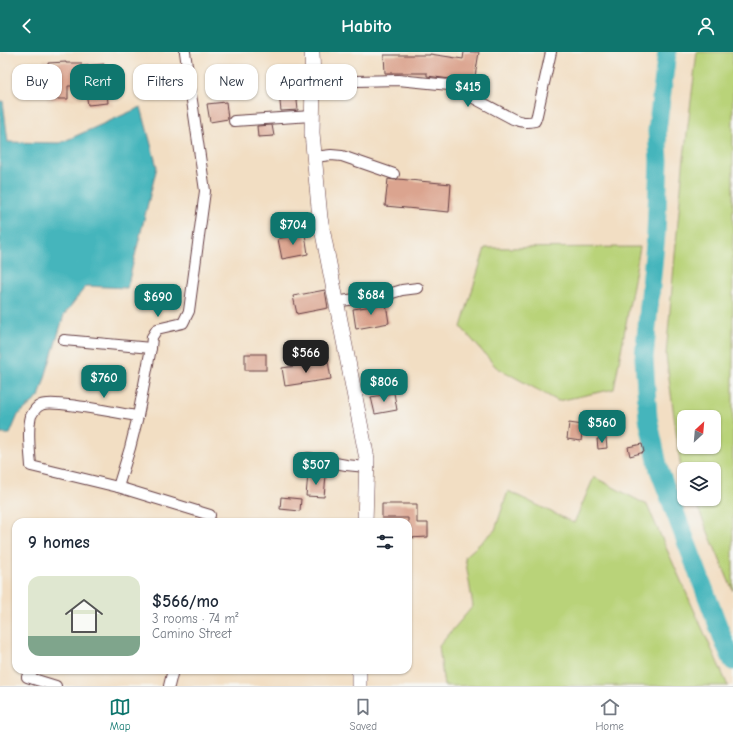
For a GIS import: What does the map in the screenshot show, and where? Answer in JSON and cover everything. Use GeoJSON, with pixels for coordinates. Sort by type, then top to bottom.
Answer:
{"type":"FeatureCollection","features":[{"type":"Feature","properties":{"kind":"main road"},"geometry":{"type":"LineString","coordinates":[[312,52],[312,64]]}},
{"type":"Feature","properties":{"kind":"main road"},"geometry":{"type":"LineString","coordinates":[[312,100],[314,157],[320,218],[367,459],[365,518]]}},
{"type":"Feature","properties":{"kind":"main road"},"geometry":{"type":"LineString","coordinates":[[359,674],[359,686]]}},
{"type":"Feature","properties":{"kind":"street"},"geometry":{"type":"LineString","coordinates":[[118,487],[138,416],[152,337],[157,329],[183,323],[189,311],[205,191],[185,52]]}},
{"type":"Feature","properties":{"kind":"street"},"geometry":{"type":"LineString","coordinates":[[357,81],[398,80],[449,85],[513,120],[529,122],[534,121],[537,116],[551,52]]}},
{"type":"Feature","properties":{"kind":"street"},"geometry":{"type":"LineString","coordinates":[[234,121],[312,116]]}},
{"type":"Feature","properties":{"kind":"street"},"geometry":{"type":"LineString","coordinates":[[314,157],[331,155],[342,156],[394,174]]}},
{"type":"Feature","properties":{"kind":"street"},"geometry":{"type":"LineString","coordinates":[[336,302],[418,288]]}},
{"type":"Feature","properties":{"kind":"street"},"geometry":{"type":"LineString","coordinates":[[64,340],[151,348]]}},
{"type":"Feature","properties":{"kind":"street"},"geometry":{"type":"LineString","coordinates":[[138,416],[65,404],[42,404],[36,407],[32,416],[30,429],[31,466],[118,487],[210,515],[209,518]]}},
{"type":"Feature","properties":{"kind":"street"},"geometry":{"type":"LineString","coordinates":[[308,458],[366,467]]}},
{"type":"Feature","properties":{"kind":"street"},"geometry":{"type":"LineString","coordinates":[[168,686],[172,674]]}},
{"type":"Feature","properties":{"kind":"street"},"geometry":{"type":"LineString","coordinates":[[27,677],[56,686]]}},
{"type":"Feature","properties":{"kind":"shaded area"},"geometry":{"type":"Polygon","coordinates":[[[43,59],[107,62],[107,64],[70,64],[70,100],[72,100],[47,102],[47,100],[62,100],[62,64],[43,64],[43,59]]]}},
{"type":"Feature","properties":{"kind":"shaded area"},"geometry":{"type":"Polygon","coordinates":[[[84,100],[112,100],[113,106],[85,107],[84,100]]]}},
{"type":"Feature","properties":{"kind":"green space"},"geometry":{"type":"Polygon","coordinates":[[[697,52],[733,52],[733,591],[697,506],[721,506],[721,462],[680,462],[679,454],[721,454],[721,410],[677,410],[677,439],[666,355],[683,166],[697,52]]]}},
{"type":"Feature","properties":{"kind":"green space"},"geometry":{"type":"Polygon","coordinates":[[[640,247],[614,389],[558,401],[496,367],[461,327],[485,248],[640,247]]]}},
{"type":"Feature","properties":{"kind":"green space"},"geometry":{"type":"Polygon","coordinates":[[[594,477],[647,505],[728,686],[444,686],[439,646],[473,606],[465,557],[495,530],[508,491],[574,523],[594,477]]]}},
{"type":"Feature","properties":{"kind":"water"},"geometry":{"type":"Polygon","coordinates":[[[0,101],[3,101],[8,142],[60,143],[141,107],[157,167],[127,288],[86,286],[64,315],[39,397],[18,415],[10,434],[0,434],[0,101]]]}},
{"type":"Feature","properties":{"kind":"building"},"geometry":{"type":"Polygon","coordinates":[[[464,52],[479,52],[474,83],[427,76],[427,73],[385,73],[384,55],[430,54],[463,59],[464,52]]]}},
{"type":"Feature","properties":{"kind":"building"},"geometry":{"type":"Polygon","coordinates":[[[48,63],[81,63],[70,64],[70,86],[68,86],[68,99],[62,99],[62,64],[48,63]]]}},
{"type":"Feature","properties":{"kind":"building"},"geometry":{"type":"Polygon","coordinates":[[[87,100],[108,100],[108,103],[88,105],[87,100]]]}},
{"type":"Feature","properties":{"kind":"building"},"geometry":{"type":"Polygon","coordinates":[[[280,100],[297,100],[298,110],[281,111],[280,100]]]}},
{"type":"Feature","properties":{"kind":"building"},"geometry":{"type":"Polygon","coordinates":[[[226,102],[228,119],[210,122],[207,104],[226,102]]]}},
{"type":"Feature","properties":{"kind":"building"},"geometry":{"type":"Polygon","coordinates":[[[272,125],[274,136],[258,137],[257,126],[272,125]]]}},
{"type":"Feature","properties":{"kind":"building"},"geometry":{"type":"Polygon","coordinates":[[[388,179],[451,184],[449,212],[385,206],[388,179]]]}},
{"type":"Feature","properties":{"kind":"building"},"geometry":{"type":"Polygon","coordinates":[[[305,234],[308,254],[282,259],[278,239],[305,234]]]}},
{"type":"Feature","properties":{"kind":"building"},"geometry":{"type":"Polygon","coordinates":[[[325,290],[328,308],[297,314],[293,296],[325,290]]]}},
{"type":"Feature","properties":{"kind":"building"},"geometry":{"type":"Polygon","coordinates":[[[386,304],[389,323],[356,329],[353,309],[386,304]]]}},
{"type":"Feature","properties":{"kind":"building"},"geometry":{"type":"Polygon","coordinates":[[[245,354],[266,354],[266,370],[245,370],[245,354]]]}},
{"type":"Feature","properties":{"kind":"building"},"geometry":{"type":"Polygon","coordinates":[[[328,361],[331,379],[285,386],[282,368],[328,361]]]}},
{"type":"Feature","properties":{"kind":"building"},"geometry":{"type":"Polygon","coordinates":[[[394,393],[397,410],[375,414],[371,397],[394,393]]]}},
{"type":"Feature","properties":{"kind":"building"},"geometry":{"type":"Polygon","coordinates":[[[569,423],[583,425],[581,441],[567,439],[569,423]]]}},
{"type":"Feature","properties":{"kind":"building"},"geometry":{"type":"Polygon","coordinates":[[[606,438],[607,448],[598,449],[597,439],[606,438]]]}},
{"type":"Feature","properties":{"kind":"building"},"geometry":{"type":"Polygon","coordinates":[[[642,444],[644,452],[630,456],[628,447],[642,444]]]}},
{"type":"Feature","properties":{"kind":"building"},"geometry":{"type":"Polygon","coordinates":[[[308,474],[326,475],[324,497],[306,496],[308,474]]]}},
{"type":"Feature","properties":{"kind":"building"},"geometry":{"type":"Polygon","coordinates":[[[281,497],[301,499],[300,511],[280,509],[281,497]]]}},
{"type":"Feature","properties":{"kind":"building"},"geometry":{"type":"Polygon","coordinates":[[[382,504],[417,504],[417,523],[428,523],[428,537],[412,538],[412,518],[382,518],[382,504]]]}},
{"type":"Feature","properties":{"kind":"waterway"},"geometry":{"type":"LineString","coordinates":[[667,52],[657,131],[659,161],[656,234],[644,358],[648,418],[659,470],[725,644],[733,661]]}}]}
